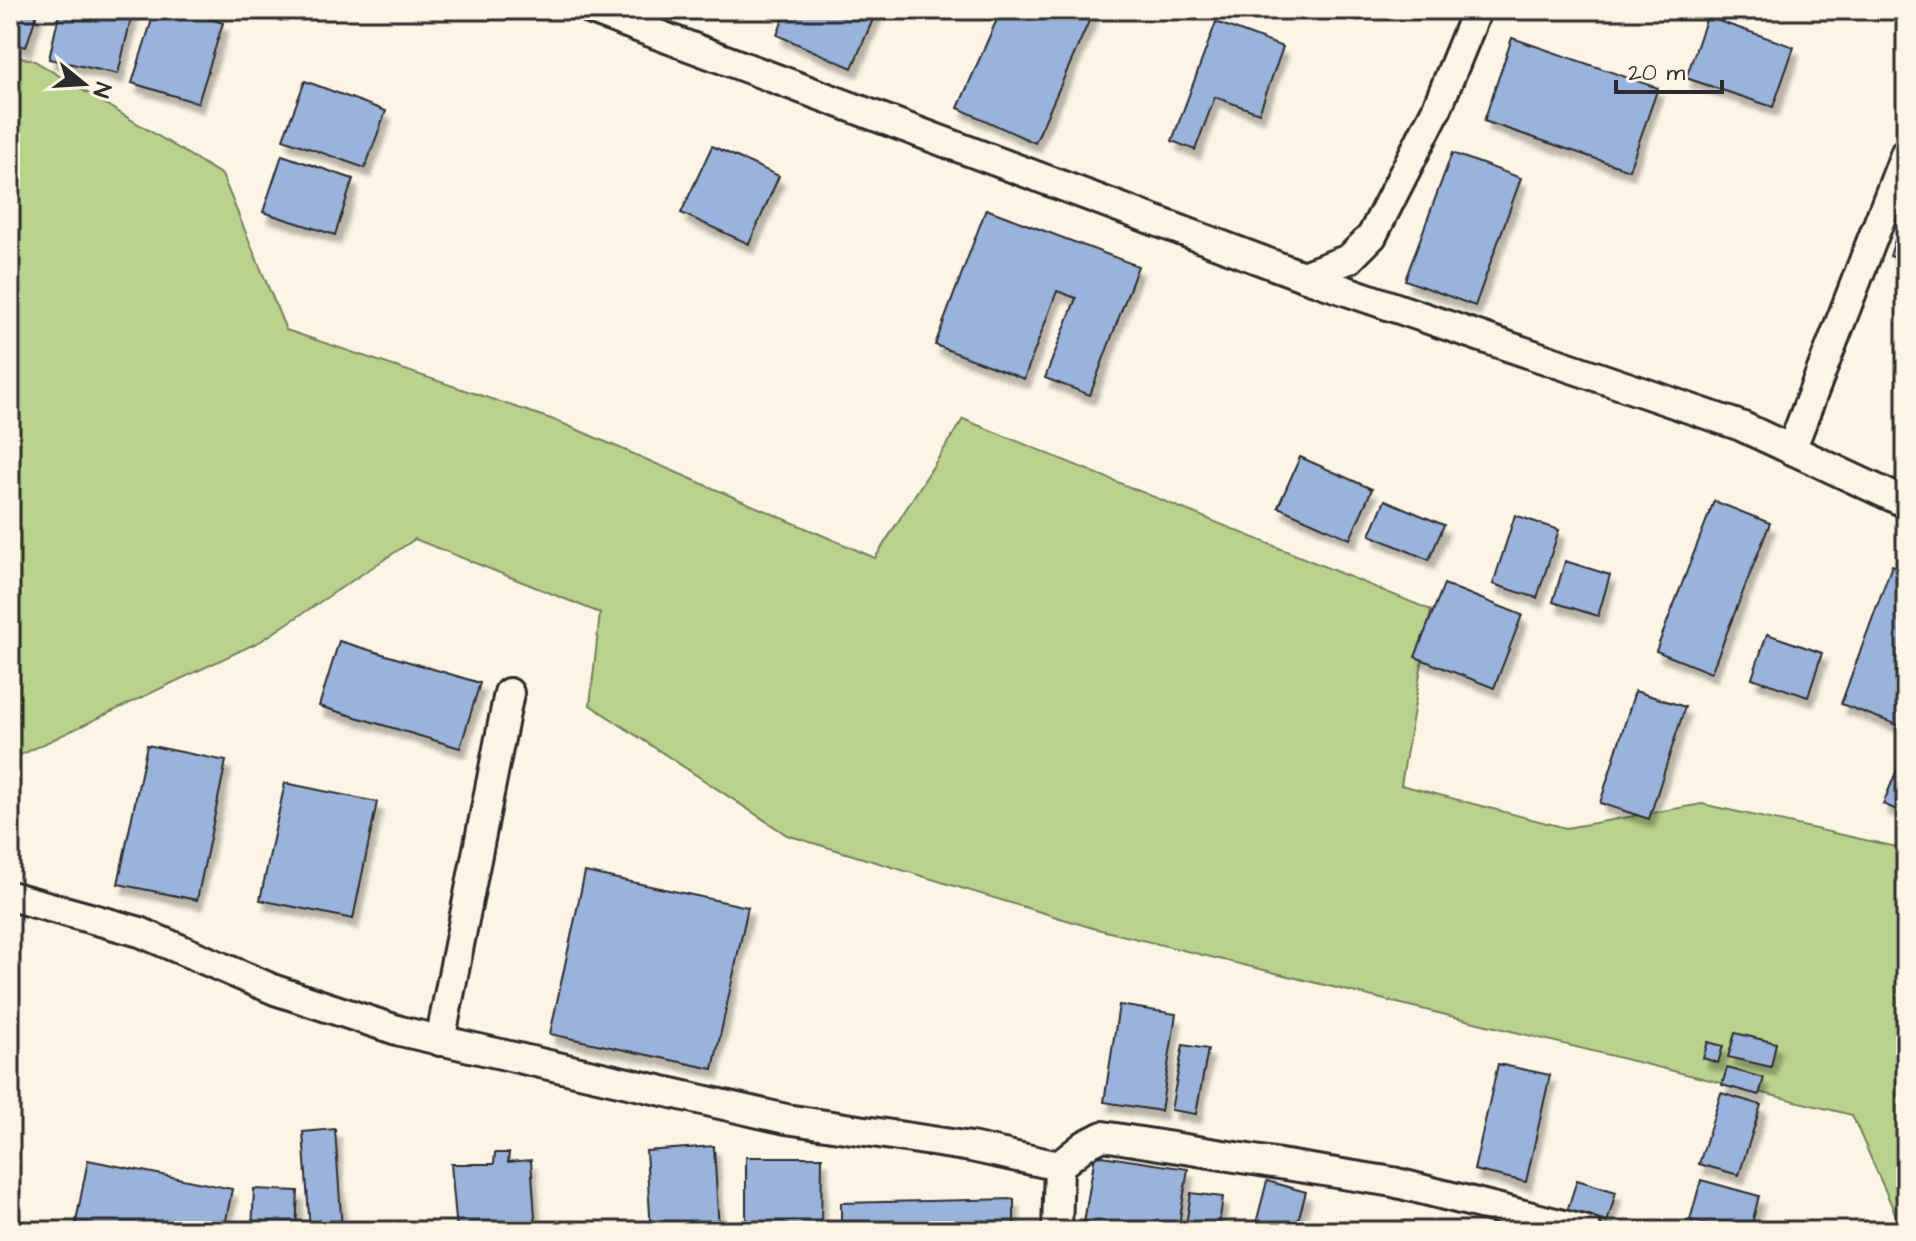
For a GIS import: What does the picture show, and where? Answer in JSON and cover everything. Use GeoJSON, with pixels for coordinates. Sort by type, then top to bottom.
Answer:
{"type":"FeatureCollection","features":[{"type":"Feature","properties":{"kind":"street"},"geometry":{"type":"LineString","coordinates":[[592,10],[1303,276],[1741,426],[1906,503]]}},
{"type":"Feature","properties":{"kind":"street"},"geometry":{"type":"LineString","coordinates":[[1303,276],[1349,259],[1372,236],[1437,108],[1477,10]]}},
{"type":"Feature","properties":{"kind":"street"},"geometry":{"type":"LineString","coordinates":[[1791,450],[1906,152]]}},
{"type":"Feature","properties":{"kind":"street"},"geometry":{"type":"LineString","coordinates":[[440,1041],[509,693]]}},
{"type":"Feature","properties":{"kind":"street"},"geometry":{"type":"LineString","coordinates":[[10,896],[140,932],[275,990],[400,1031],[786,1119],[971,1147],[1059,1166]]}},
{"type":"Feature","properties":{"kind":"street"},"geometry":{"type":"LineString","coordinates":[[1057,1231],[1059,1166],[1085,1145],[1103,1136],[1393,1182],[1587,1231]]}},
{"type":"Feature","properties":{"kind":"green space"},"geometry":{"type":"Polygon","coordinates":[[[10,55],[33,60],[222,175],[286,330],[557,421],[875,558],[963,419],[1431,610],[1401,785],[1566,828],[1702,804],[1906,849],[1906,1231],[1903,1231],[1852,1115],[1093,928],[787,835],[590,705],[600,613],[415,539],[261,641],[10,760],[10,55]]]}},
{"type":"Feature","properties":{"kind":"building"},"geometry":{"type":"Polygon","coordinates":[[[10,10],[38,10],[26,47],[10,42],[10,10]]]}},
{"type":"Feature","properties":{"kind":"building"},"geometry":{"type":"Polygon","coordinates":[[[60,10],[133,10],[118,74],[49,59],[60,10]]]}},
{"type":"Feature","properties":{"kind":"building"},"geometry":{"type":"Polygon","coordinates":[[[155,10],[183,10],[223,23],[198,103],[132,83],[155,10]]]}},
{"type":"Feature","properties":{"kind":"building"},"geometry":{"type":"Polygon","coordinates":[[[787,10],[877,10],[852,68],[777,35],[787,10]]]}},
{"type":"Feature","properties":{"kind":"building"},"geometry":{"type":"Polygon","coordinates":[[[1001,10],[1094,10],[1035,143],[958,108],[1001,10]]]}},
{"type":"Feature","properties":{"kind":"building"},"geometry":{"type":"Polygon","coordinates":[[[1707,17],[1794,47],[1773,107],[1686,78],[1707,17]]]}},
{"type":"Feature","properties":{"kind":"building"},"geometry":{"type":"Polygon","coordinates":[[[1216,22],[1283,47],[1259,113],[1215,97],[1195,150],[1172,141],[1216,22]]]}},
{"type":"Feature","properties":{"kind":"building"},"geometry":{"type":"Polygon","coordinates":[[[1512,38],[1658,88],[1629,170],[1484,121],[1512,38]]]}},
{"type":"Feature","properties":{"kind":"building"},"geometry":{"type":"Polygon","coordinates":[[[305,81],[386,111],[365,168],[283,139],[305,81]]]}},
{"type":"Feature","properties":{"kind":"building"},"geometry":{"type":"Polygon","coordinates":[[[712,146],[779,176],[749,244],[681,213],[712,146]]]}},
{"type":"Feature","properties":{"kind":"building"},"geometry":{"type":"Polygon","coordinates":[[[1452,153],[1521,178],[1475,306],[1405,280],[1452,153]]]}},
{"type":"Feature","properties":{"kind":"building"},"geometry":{"type":"Polygon","coordinates":[[[282,155],[353,179],[335,235],[263,212],[282,155]]]}},
{"type":"Feature","properties":{"kind":"building"},"geometry":{"type":"Polygon","coordinates":[[[1906,205],[1906,261],[1890,256],[1906,205]]]}},
{"type":"Feature","properties":{"kind":"building"},"geometry":{"type":"Polygon","coordinates":[[[986,209],[1138,266],[1090,395],[1045,378],[1076,298],[1057,291],[1024,379],[935,345],[986,209]]]}},
{"type":"Feature","properties":{"kind":"building"},"geometry":{"type":"Polygon","coordinates":[[[1300,457],[1372,489],[1350,539],[1278,507],[1300,457]]]}},
{"type":"Feature","properties":{"kind":"building"},"geometry":{"type":"Polygon","coordinates":[[[1385,500],[1444,525],[1429,560],[1370,535],[1385,500]]]}},
{"type":"Feature","properties":{"kind":"building"},"geometry":{"type":"Polygon","coordinates":[[[1714,501],[1770,523],[1711,673],[1656,651],[1714,501]]]}},
{"type":"Feature","properties":{"kind":"building"},"geometry":{"type":"Polygon","coordinates":[[[1515,515],[1559,530],[1537,598],[1493,584],[1515,515]]]}},
{"type":"Feature","properties":{"kind":"building"},"geometry":{"type":"Polygon","coordinates":[[[1565,561],[1610,575],[1598,616],[1553,602],[1565,561]]]}},
{"type":"Feature","properties":{"kind":"building"},"geometry":{"type":"Polygon","coordinates":[[[1892,565],[1906,570],[1906,728],[1841,704],[1892,565]]]}},
{"type":"Feature","properties":{"kind":"building"},"geometry":{"type":"Polygon","coordinates":[[[1444,584],[1522,615],[1494,688],[1415,657],[1444,584]]]}},
{"type":"Feature","properties":{"kind":"building"},"geometry":{"type":"Polygon","coordinates":[[[1767,634],[1822,653],[1808,697],[1752,678],[1767,634]]]}},
{"type":"Feature","properties":{"kind":"building"},"geometry":{"type":"Polygon","coordinates":[[[339,641],[480,683],[460,748],[319,706],[339,641]]]}},
{"type":"Feature","properties":{"kind":"building"},"geometry":{"type":"Polygon","coordinates":[[[1635,691],[1685,707],[1649,819],[1600,803],[1635,691]]]}},
{"type":"Feature","properties":{"kind":"building"},"geometry":{"type":"Polygon","coordinates":[[[147,745],[226,761],[197,900],[118,884],[147,745]]]}},
{"type":"Feature","properties":{"kind":"building"},"geometry":{"type":"Polygon","coordinates":[[[1906,751],[1906,814],[1883,804],[1906,751]]]}},
{"type":"Feature","properties":{"kind":"building"},"geometry":{"type":"Polygon","coordinates":[[[285,783],[377,802],[353,919],[260,900],[285,783]]]}},
{"type":"Feature","properties":{"kind":"building"},"geometry":{"type":"Polygon","coordinates":[[[585,872],[748,907],[713,1069],[550,1034],[585,872]]]}},
{"type":"Feature","properties":{"kind":"building"},"geometry":{"type":"Polygon","coordinates":[[[1119,1005],[1176,1014],[1161,1111],[1104,1102],[1119,1005]]]}},
{"type":"Feature","properties":{"kind":"building"},"geometry":{"type":"Polygon","coordinates":[[[1735,1033],[1776,1043],[1771,1067],[1728,1057],[1735,1033]]]}},
{"type":"Feature","properties":{"kind":"building"},"geometry":{"type":"Polygon","coordinates":[[[1708,1042],[1723,1046],[1718,1063],[1703,1058],[1708,1042]]]}},
{"type":"Feature","properties":{"kind":"building"},"geometry":{"type":"Polygon","coordinates":[[[1183,1045],[1208,1049],[1196,1114],[1171,1110],[1183,1045]]]}},
{"type":"Feature","properties":{"kind":"building"},"geometry":{"type":"Polygon","coordinates":[[[1498,1064],[1550,1075],[1526,1182],[1474,1170],[1498,1064]]]}},
{"type":"Feature","properties":{"kind":"building"},"geometry":{"type":"Polygon","coordinates":[[[1727,1068],[1764,1078],[1759,1095],[1722,1085],[1727,1068]]]}},
{"type":"Feature","properties":{"kind":"building"},"geometry":{"type":"Polygon","coordinates":[[[1721,1093],[1761,1105],[1739,1175],[1699,1164],[1721,1093]]]}},
{"type":"Feature","properties":{"kind":"building"},"geometry":{"type":"Polygon","coordinates":[[[335,1129],[342,1231],[310,1231],[303,1132],[335,1129]]]}},
{"type":"Feature","properties":{"kind":"building"},"geometry":{"type":"Polygon","coordinates":[[[714,1146],[719,1231],[651,1231],[646,1151],[714,1146]]]}},
{"type":"Feature","properties":{"kind":"building"},"geometry":{"type":"Polygon","coordinates":[[[495,1153],[509,1153],[508,1162],[531,1160],[536,1231],[457,1231],[451,1164],[494,1164],[495,1153]]]}},
{"type":"Feature","properties":{"kind":"building"},"geometry":{"type":"Polygon","coordinates":[[[1095,1155],[1188,1169],[1178,1231],[1137,1231],[1084,1223],[1095,1155]]]}},
{"type":"Feature","properties":{"kind":"building"},"geometry":{"type":"Polygon","coordinates":[[[746,1157],[822,1157],[821,1231],[746,1231],[746,1157]]]}},
{"type":"Feature","properties":{"kind":"building"},"geometry":{"type":"Polygon","coordinates":[[[88,1160],[232,1189],[224,1231],[96,1231],[75,1227],[88,1160]]]}},
{"type":"Feature","properties":{"kind":"building"},"geometry":{"type":"Polygon","coordinates":[[[1577,1180],[1616,1192],[1607,1223],[1567,1211],[1577,1180]]]}},
{"type":"Feature","properties":{"kind":"building"},"geometry":{"type":"Polygon","coordinates":[[[1701,1180],[1759,1196],[1750,1231],[1732,1231],[1690,1220],[1701,1180]]]}},
{"type":"Feature","properties":{"kind":"building"},"geometry":{"type":"Polygon","coordinates":[[[1267,1181],[1306,1192],[1295,1231],[1254,1231],[1267,1181]]]}},
{"type":"Feature","properties":{"kind":"building"},"geometry":{"type":"Polygon","coordinates":[[[254,1189],[298,1191],[296,1231],[252,1231],[254,1189]]]}},
{"type":"Feature","properties":{"kind":"building"},"geometry":{"type":"Polygon","coordinates":[[[1191,1193],[1223,1197],[1218,1231],[1185,1231],[1191,1193]]]}},
{"type":"Feature","properties":{"kind":"building"},"geometry":{"type":"Polygon","coordinates":[[[1014,1199],[1014,1231],[841,1231],[841,1203],[1014,1199]]]}}]}
